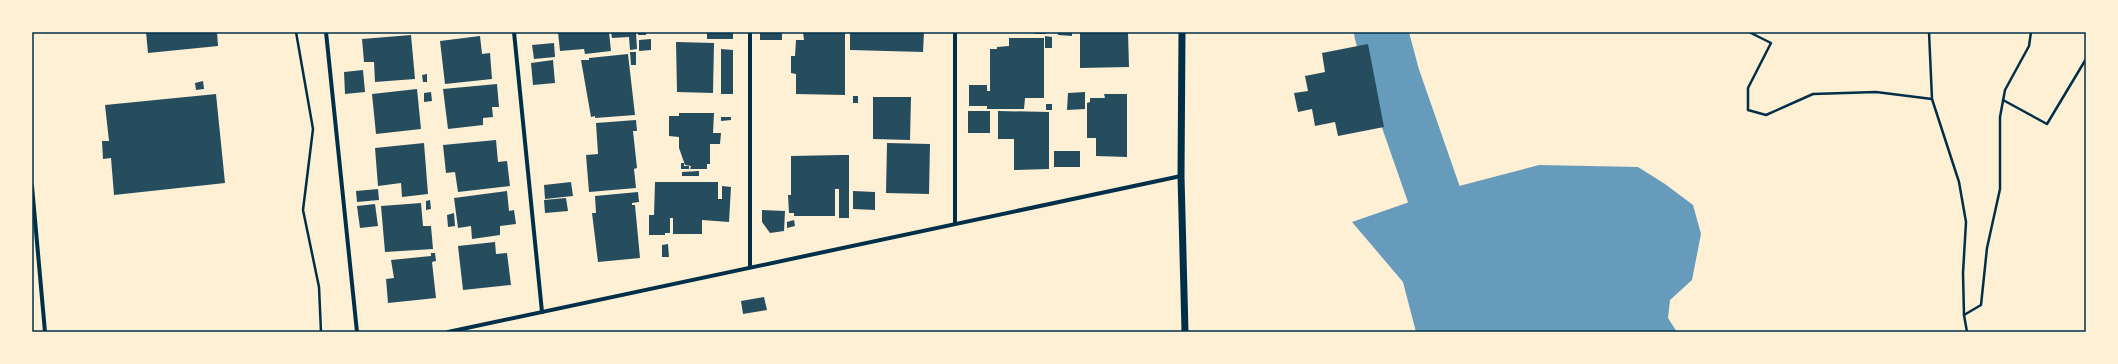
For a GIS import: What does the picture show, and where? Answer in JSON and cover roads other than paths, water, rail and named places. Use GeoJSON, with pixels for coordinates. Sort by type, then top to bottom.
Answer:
{"type":"FeatureCollection","features":[{"type":"Feature","properties":{"kind":"street"},"geometry":{"type":"LineString","coordinates":[[326,32],[357,332]]}},
{"type":"Feature","properties":{"kind":"street"},"geometry":{"type":"LineString","coordinates":[[514,32],[542,312]]}},
{"type":"Feature","properties":{"kind":"street"},"geometry":{"type":"LineString","coordinates":[[750,32],[750,267]]}},
{"type":"Feature","properties":{"kind":"street"},"geometry":{"type":"LineString","coordinates":[[955,32],[956,223]]}},
{"type":"Feature","properties":{"kind":"street"},"geometry":{"type":"LineString","coordinates":[[1182,32],[1181,176],[1185,332]]}},
{"type":"Feature","properties":{"kind":"street"},"geometry":{"type":"LineString","coordinates":[[448,332],[1181,176]]}},
{"type":"Feature","properties":{"kind":"street"},"geometry":{"type":"LineString","coordinates":[[32,186],[45,332]]}},
{"type":"Feature","properties":{"kind":"water"},"geometry":{"type":"Polygon","coordinates":[[[1539,165],[1638,167],[1665,184],[1693,205],[1701,234],[1692,280],[1670,300],[1668,318],[1677,332],[1416,332],[1403,282],[1352,222],[1444,190],[1539,165]]]}},
{"type":"Feature","properties":{"kind":"waterway"},"geometry":{"type":"LineString","coordinates":[[1381,32],[1393,77],[1440,212]]}}]}
